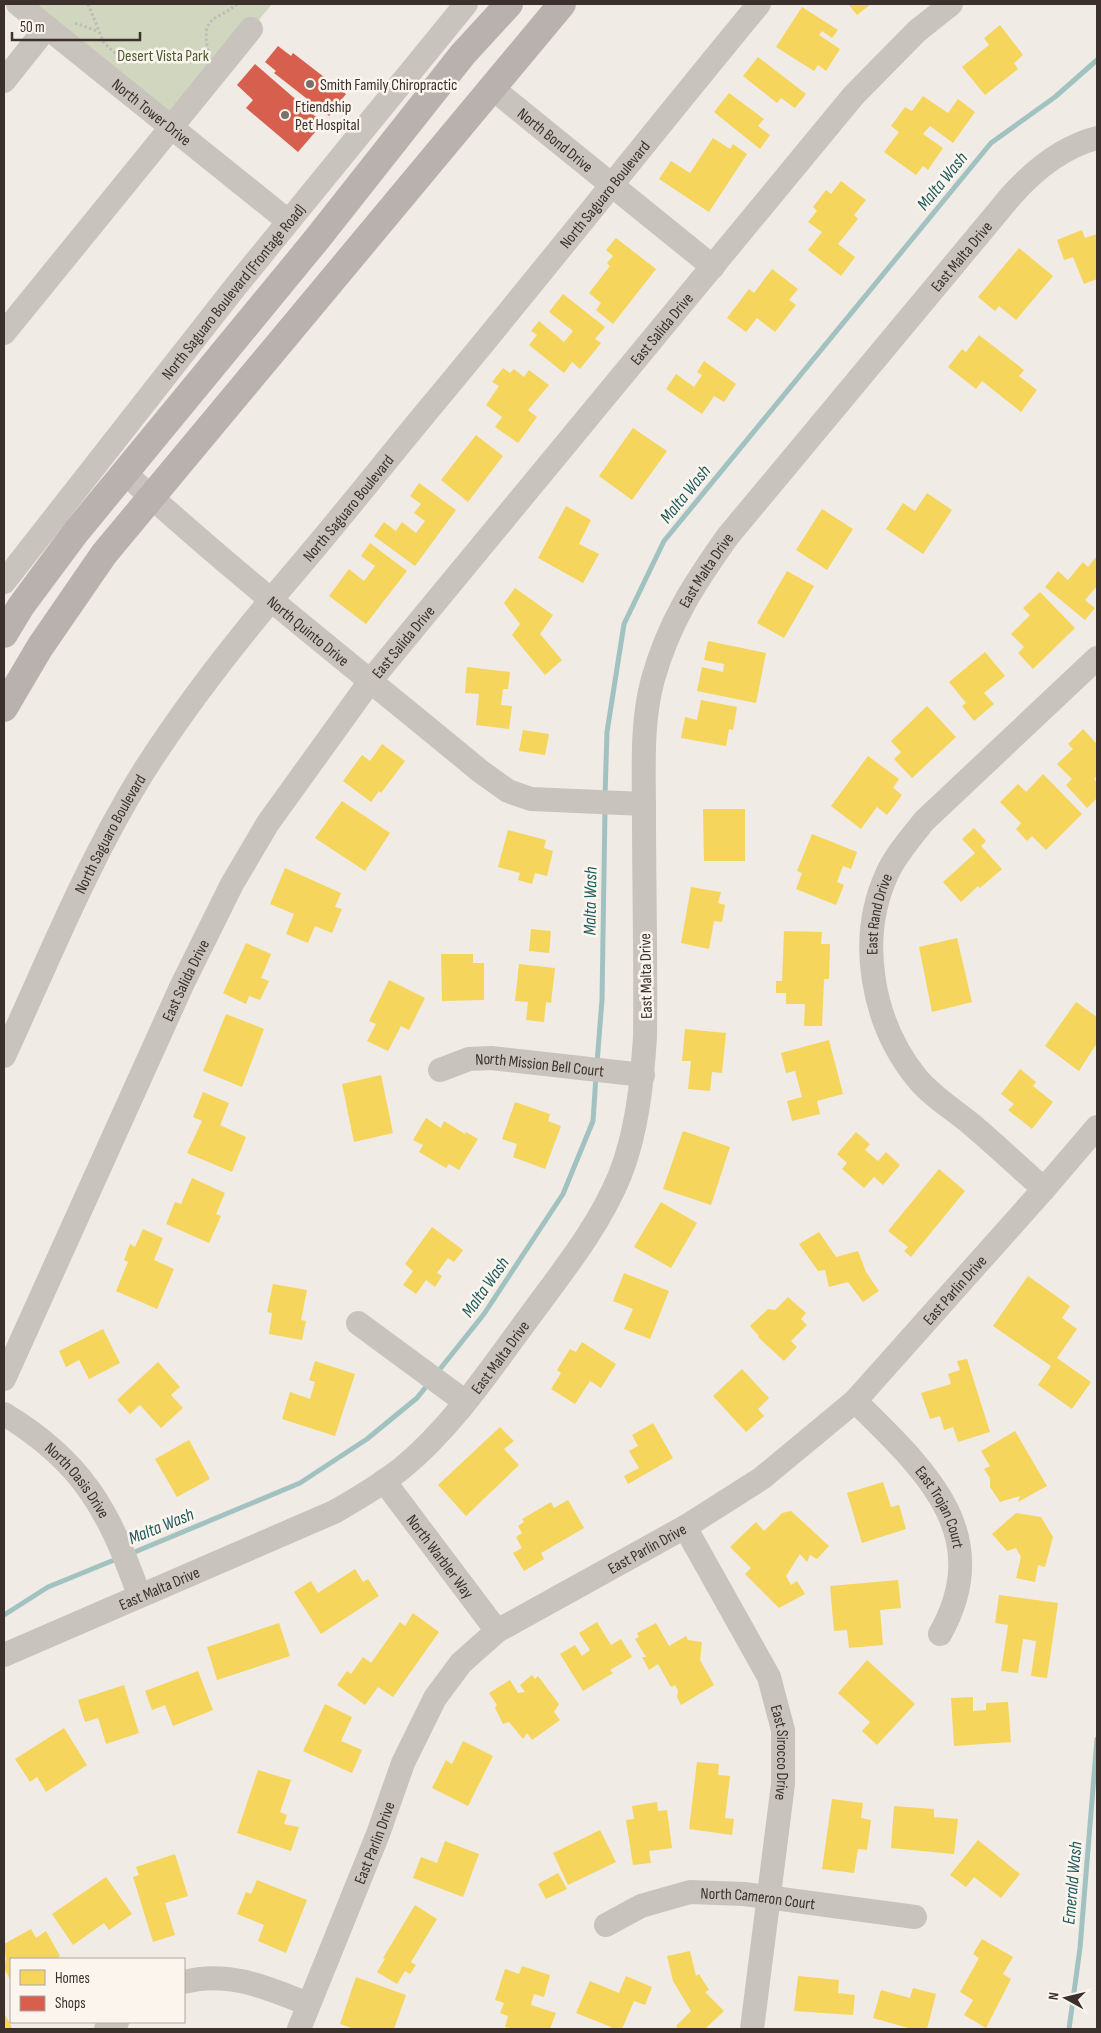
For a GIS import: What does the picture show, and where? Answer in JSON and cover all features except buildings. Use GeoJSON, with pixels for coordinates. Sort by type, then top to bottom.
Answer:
{"type":"FeatureCollection","features":[{"type":"Feature","properties":{"kind":"main road"},"geometry":{"type":"LineString","coordinates":[[4,634],[76,532],[317,239],[463,54],[509,4]]}},
{"type":"Feature","properties":{"kind":"main road"},"geometry":{"type":"LineString","coordinates":[[4,708],[73,597],[104,554],[562,4]]}},
{"type":"Feature","properties":{"kind":"street","name":"North Tower Drive"},"geometry":{"type":"LineString","coordinates":[[18,4],[288,221]]}},
{"type":"Feature","properties":{"kind":"street","name":"North Saguaro Boulevard (Frontage Road)"},"geometry":{"type":"LineString","coordinates":[[4,582],[288,221],[466,4]]}},
{"type":"Feature","properties":{"kind":"street","name":"North Saguaro Boulevard"},"geometry":{"type":"LineString","coordinates":[[4,1056],[78,894],[142,775],[196,694],[271,599],[507,315],[611,184],[759,4]]}},
{"type":"Feature","properties":{"kind":"street","name":"East Salida Drive"},"geometry":{"type":"LineString","coordinates":[[4,1379],[182,985],[232,884],[268,823],[371,680],[854,95],[916,30],[952,4]]}},
{"type":"Feature","properties":{"kind":"street"},"geometry":{"type":"LineString","coordinates":[[4,81],[47,27]]}},
{"type":"Feature","properties":{"kind":"street"},"geometry":{"type":"LineString","coordinates":[[4,333],[170,126],[251,29]]}},
{"type":"Feature","properties":{"kind":"street","name":"North Bond Drive"},"geometry":{"type":"LineString","coordinates":[[492,88],[713,267]]}},
{"type":"Feature","properties":{"kind":"street","name":"East Malta Drive"},"geometry":{"type":"LineString","coordinates":[[4,1655],[334,1512],[384,1480],[401,1468],[436,1435],[576,1253],[600,1215],[620,1175],[632,1134],[643,1075],[646,994],[644,804],[646,712],[653,681],[674,619],[695,583],[728,536],[1026,179],[1076,144],[1097,138]]}},
{"type":"Feature","properties":{"kind":"street","name":"North Quinto Drive"},"geometry":{"type":"LineString","coordinates":[[125,473],[271,599],[480,771],[508,790],[531,799],[644,804]]}},
{"type":"Feature","properties":{"kind":"street","name":"East Rand Drive"},"geometry":{"type":"LineString","coordinates":[[1044,1189],[917,1078],[895,1047],[882,1017],[874,981],[872,948],[876,907],[887,874],[903,848],[924,821],[1097,658]]}},
{"type":"Feature","properties":{"kind":"street","name":"North Mission Bell Court"},"geometry":{"type":"LineString","coordinates":[[440,1070],[469,1059],[491,1058],[643,1075]]}},
{"type":"Feature","properties":{"kind":"street","name":"East Parlin Drive"},"geometry":{"type":"LineString","coordinates":[[299,2029],[378,1834],[403,1763],[435,1698],[462,1663],[497,1631],[684,1526],[762,1478],[855,1401],[1044,1189],[1097,1126]]}},
{"type":"Feature","properties":{"kind":"street"},"geometry":{"type":"LineString","coordinates":[[358,1323],[464,1401]]}},
{"type":"Feature","properties":{"kind":"street","name":"East Trojan Court"},"geometry":{"type":"LineString","coordinates":[[855,1401],[935,1486],[953,1522],[961,1568],[951,1615],[940,1634]]}},
{"type":"Feature","properties":{"kind":"street","name":"North Oasis Drive"},"geometry":{"type":"LineString","coordinates":[[4,1414],[50,1445],[86,1484],[104,1513],[129,1566],[139,1595]]}},
{"type":"Feature","properties":{"kind":"street","name":"North Warbler Way"},"geometry":{"type":"LineString","coordinates":[[384,1480],[497,1631]]}},
{"type":"Feature","properties":{"kind":"street","name":"East Sirocco Drive"},"geometry":{"type":"LineString","coordinates":[[684,1526],[769,1677],[783,1730],[785,1761],[752,2029]]}},
{"type":"Feature","properties":{"kind":"street","name":"North Cameron Court"},"geometry":{"type":"LineString","coordinates":[[606,1925],[641,1906],[690,1892],[769,1897],[915,1917]]}},
{"type":"Feature","properties":{"kind":"street"},"geometry":{"type":"LineString","coordinates":[[185,1982],[204,1978],[238,1979],[308,2004]]}},
{"type":"Feature","properties":{"kind":"path"},"geometry":{"type":"LineString","coordinates":[[88,4],[104,42],[129,66]]}},
{"type":"Feature","properties":{"kind":"path"},"geometry":{"type":"LineString","coordinates":[[208,55],[205,32],[211,20],[237,4]]}},
{"type":"Feature","properties":{"kind":"path"},"geometry":{"type":"LineString","coordinates":[[69,20],[98,31]]}},
{"type":"Feature","properties":{"kind":"green space","name":"Desert Vista Park"},"geometry":{"type":"Polygon","coordinates":[[[18,4],[272,4],[171,127],[18,4]]]}},
{"type":"Feature","properties":{"kind":"waterway","name":"Malta Wash"},"geometry":{"type":"LineString","coordinates":[[605,796],[607,732],[624,624],[664,541],[991,143],[1055,97],[1097,60]]}},
{"type":"Feature","properties":{"kind":"waterway","name":"Malta Wash"},"geometry":{"type":"LineString","coordinates":[[597,1063],[602,1000],[605,809]]}},
{"type":"Feature","properties":{"kind":"waterway","name":"Malta Wash"},"geometry":{"type":"LineString","coordinates":[[436,1374],[484,1314],[563,1194],[593,1121],[596,1076]]}},
{"type":"Feature","properties":{"kind":"waterway","name":"Malta Wash"},"geometry":{"type":"LineString","coordinates":[[130,1554],[300,1483],[367,1439],[417,1398],[429,1383]]}},
{"type":"Feature","properties":{"kind":"waterway","name":"Malta Wash"},"geometry":{"type":"LineString","coordinates":[[4,1615],[48,1587],[119,1558]]}},
{"type":"Feature","properties":{"kind":"waterway","name":"Emerald Wash"},"geometry":{"type":"LineString","coordinates":[[1069,2029],[1080,1948],[1097,1739]]}},
{"type":"Feature","properties":{"kind":"place","name":"Smith Family Chiropractic"},"geometry":{"type":"Point","coordinates":[310,84]}},
{"type":"Feature","properties":{"kind":"place","name":"Ftiendship Pet Hospital"},"geometry":{"type":"Point","coordinates":[285,115]}}]}
